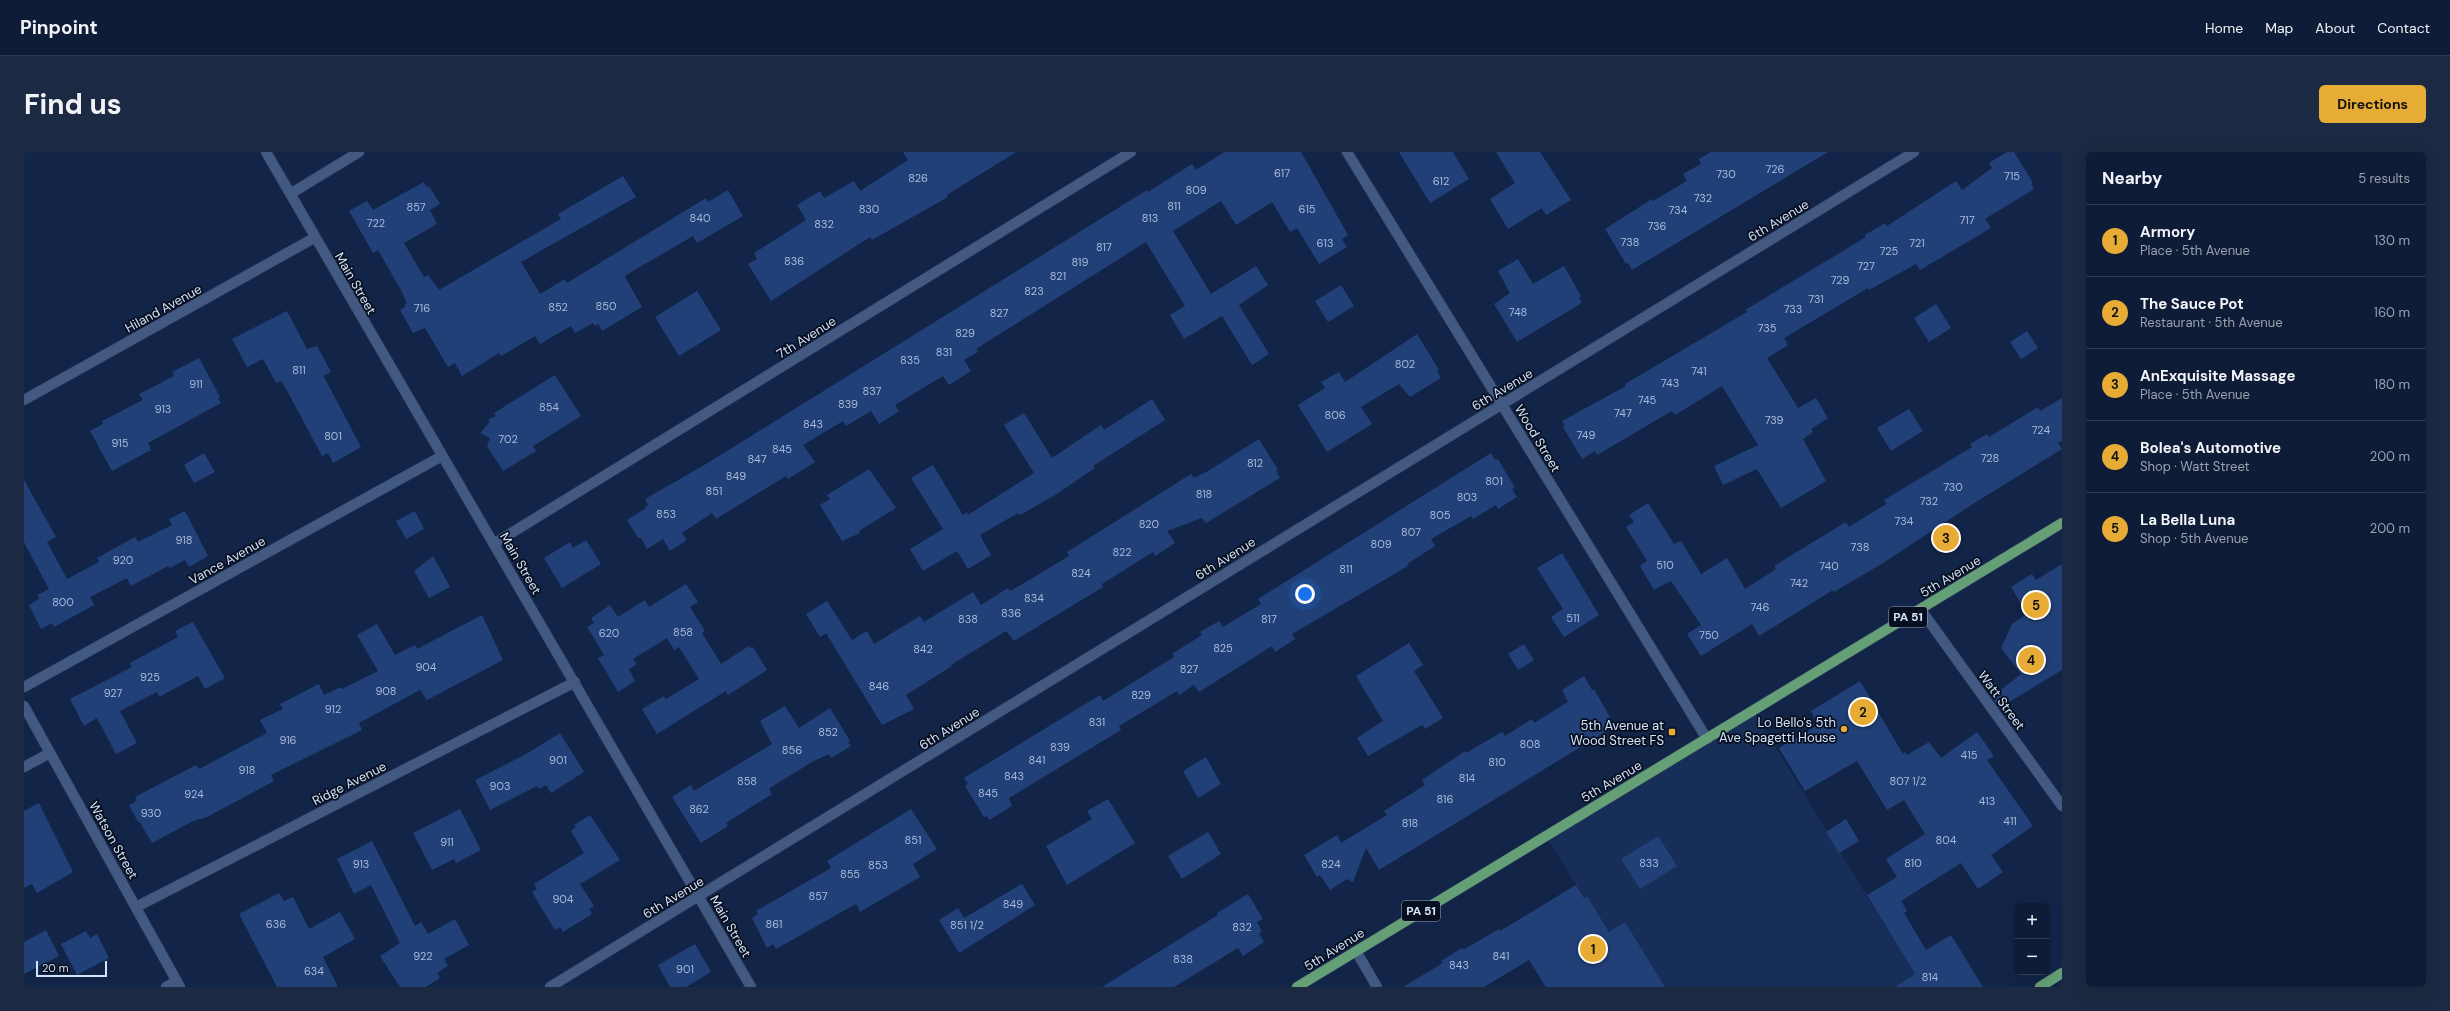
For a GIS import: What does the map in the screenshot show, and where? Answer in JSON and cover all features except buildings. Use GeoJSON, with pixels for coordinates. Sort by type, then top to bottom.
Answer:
{"type":"FeatureCollection","features":[{"type":"Feature","properties":{"kind":"main road","name":"5th Avenue"},"geometry":{"type":"LineString","coordinates":[[1297,987],[1921,610],[2062,523]]}},
{"type":"Feature","properties":{"kind":"main road"},"geometry":{"type":"LineString","coordinates":[[2040,987],[2062,973]]}},
{"type":"Feature","properties":{"kind":"street","name":"Main Street"},"geometry":{"type":"LineString","coordinates":[[266,152],[314,238],[494,543],[751,987]]}},
{"type":"Feature","properties":{"kind":"street"},"geometry":{"type":"LineString","coordinates":[[290,194],[359,152]]}},
{"type":"Feature","properties":{"kind":"street","name":"7th Avenue"},"geometry":{"type":"LineString","coordinates":[[494,543],[1131,152]]}},
{"type":"Feature","properties":{"kind":"street","name":"Wood Street"},"geometry":{"type":"LineString","coordinates":[[1347,152],[1707,739]]}},
{"type":"Feature","properties":{"kind":"street","name":"6th Avenue"},"geometry":{"type":"LineString","coordinates":[[550,987],[1914,152]]}},
{"type":"Feature","properties":{"kind":"street","name":"Hiland Avenue"},"geometry":{"type":"LineString","coordinates":[[24,400],[314,238]]}},
{"type":"Feature","properties":{"kind":"street","name":"Vance Avenue"},"geometry":{"type":"LineString","coordinates":[[24,687],[442,456]]}},
{"type":"Feature","properties":{"kind":"street","name":"Watt Street"},"geometry":{"type":"LineString","coordinates":[[1921,610],[2062,806]]}},
{"type":"Feature","properties":{"kind":"street","name":"Ridge Avenue"},"geometry":{"type":"LineString","coordinates":[[136,907],[575,682]]}},
{"type":"Feature","properties":{"kind":"street","name":"Watson Street"},"geometry":{"type":"LineString","coordinates":[[24,706],[179,984]]}},
{"type":"Feature","properties":{"kind":"street"},"geometry":{"type":"LineString","coordinates":[[24,767],[50,753]]}},
{"type":"Feature","properties":{"kind":"street"},"geometry":{"type":"LineString","coordinates":[[1356,951],[1377,987]]}},
{"type":"Feature","properties":{"kind":"street"},"geometry":{"type":"LineString","coordinates":[[166,987],[179,984]]}},
{"type":"Feature","properties":{"kind":"shaded area"},"geometry":{"type":"Polygon","coordinates":[[[1753,711],[1923,987],[1665,987],[1625,923],[1609,932],[1587,896],[1584,898],[1546,836],[1753,711]]]}},
{"type":"Feature","properties":{"kind":"place","name":"AnExquisite Massage"},"geometry":{"type":"Point","coordinates":[1946,538]}},
{"type":"Feature","properties":{"kind":"place","name":"La Bella Luna"},"geometry":{"type":"Point","coordinates":[2036,605]}},
{"type":"Feature","properties":{"kind":"place","name":"Bolea's Automotive"},"geometry":{"type":"Point","coordinates":[2031,660]}},
{"type":"Feature","properties":{"kind":"place","name":"The Sauce Pot"},"geometry":{"type":"Point","coordinates":[1863,712]}},
{"type":"Feature","properties":{"kind":"place","name":"Lo Bello's 5th Ave Spagetti House"},"geometry":{"type":"Point","coordinates":[1844,729]}},
{"type":"Feature","properties":{"kind":"place","name":"5th Avenue at Wood Street FS"},"geometry":{"type":"Point","coordinates":[1672,732]}},
{"type":"Feature","properties":{"kind":"place","name":"Armory"},"geometry":{"type":"Point","coordinates":[1593,949]}}]}
